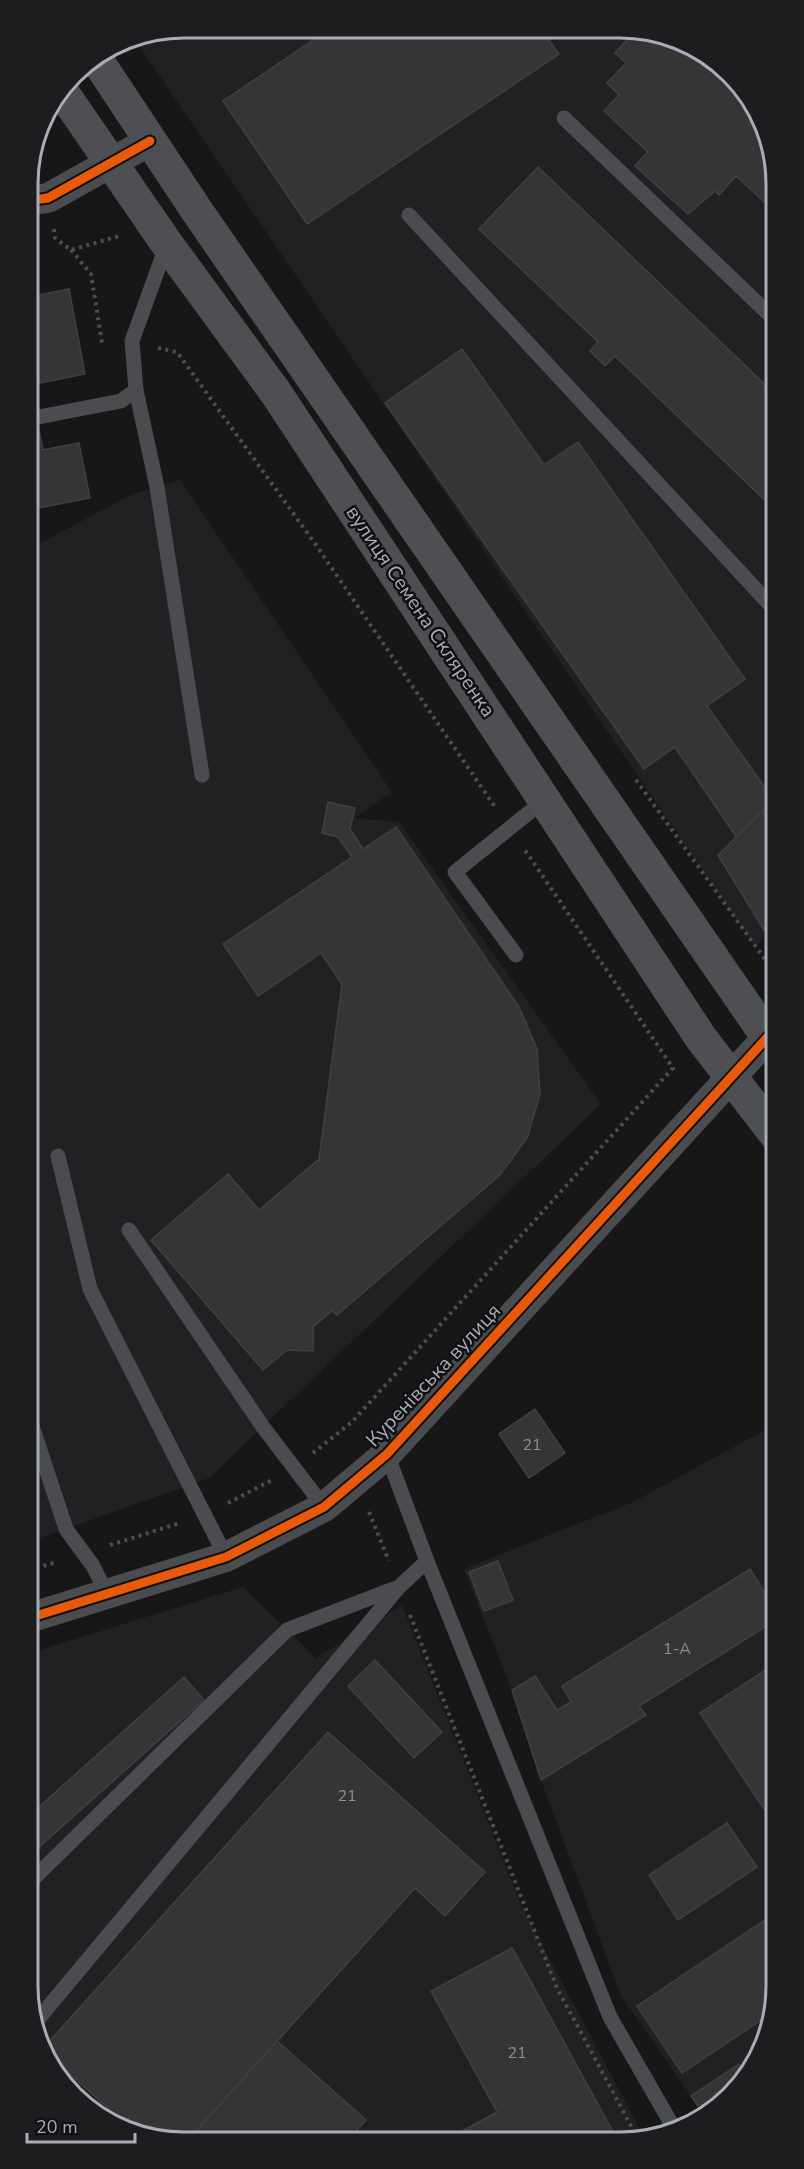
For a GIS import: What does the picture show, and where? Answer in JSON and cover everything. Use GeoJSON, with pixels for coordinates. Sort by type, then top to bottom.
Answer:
{"type":"FeatureCollection","features":[{"type":"Feature","properties":{"kind":"main road"},"geometry":{"type":"LineString","coordinates":[[100,64],[150,141],[766,1028]]}},
{"type":"Feature","properties":{"kind":"main road","name":"вулиця Семена Скляренка"},"geometry":{"type":"LineString","coordinates":[[66,97],[167,244],[276,393],[701,1038],[766,1122]]}},
{"type":"Feature","properties":{"kind":"street"},"geometry":{"type":"LineString","coordinates":[[38,199],[48,198],[150,141]]}},
{"type":"Feature","properties":{"kind":"street","name":"Куренівська вулиця"},"geometry":{"type":"LineString","coordinates":[[38,1616],[226,1557],[324,1507],[387,1454],[731,1076],[766,1044]]}},
{"type":"Feature","properties":{"kind":"lane"},"geometry":{"type":"LineString","coordinates":[[564,118],[766,311]]}},
{"type":"Feature","properties":{"kind":"lane"},"geometry":{"type":"LineString","coordinates":[[409,215],[766,600]]}},
{"type":"Feature","properties":{"kind":"lane"},"geometry":{"type":"LineString","coordinates":[[167,244],[132,341],[136,390],[157,487],[202,775]]}},
{"type":"Feature","properties":{"kind":"lane"},"geometry":{"type":"LineString","coordinates":[[38,417],[121,401],[136,390]]}},
{"type":"Feature","properties":{"kind":"lane"},"geometry":{"type":"LineString","coordinates":[[516,955],[455,872],[546,800]]}},
{"type":"Feature","properties":{"kind":"lane"},"geometry":{"type":"LineString","coordinates":[[58,1156],[90,1289],[226,1557]]}},
{"type":"Feature","properties":{"kind":"lane"},"geometry":{"type":"LineString","coordinates":[[129,1230],[263,1427],[324,1507]]}},
{"type":"Feature","properties":{"kind":"lane"},"geometry":{"type":"LineString","coordinates":[[38,1444],[66,1529],[84,1553],[107,1594]]}},
{"type":"Feature","properties":{"kind":"lane"},"geometry":{"type":"LineString","coordinates":[[387,1454],[427,1561],[610,2017],[671,2123]]}},
{"type":"Feature","properties":{"kind":"lane"},"geometry":{"type":"LineString","coordinates":[[41,2016],[399,1587],[427,1561]]}},
{"type":"Feature","properties":{"kind":"lane"},"geometry":{"type":"LineString","coordinates":[[38,1874],[288,1630],[399,1587]]}},
{"type":"Feature","properties":{"kind":"path"},"geometry":{"type":"LineString","coordinates":[[38,1567],[206,1516],[295,1468],[352,1422],[673,1068],[316,545],[177,352],[132,341],[102,343],[91,274],[71,250]]}},
{"type":"Feature","properties":{"kind":"path"},"geometry":{"type":"LineString","coordinates":[[369,1511],[557,1988],[634,2131]]}},
{"type":"Feature","properties":{"kind":"shaded area"},"geometry":{"type":"Polygon","coordinates":[[[183,38],[630,38],[649,40],[668,45],[694,57],[724,80],[747,110],[759,136],[766,174],[766,935],[755,947],[138,44],[183,38]]]}},
{"type":"Feature","properties":{"kind":"shaded area"},"geometry":{"type":"Polygon","coordinates":[[[180,480],[392,792],[354,818],[399,822],[601,1104],[209,1478],[38,1539],[38,545],[130,495],[180,480]]]}},
{"type":"Feature","properties":{"kind":"shaded area"},"geometry":{"type":"Polygon","coordinates":[[[766,1429],[766,1995],[759,2033],[742,2067],[724,2089],[699,2108],[621,1996],[541,1780],[512,1690],[464,1569],[633,1502],[766,1429]]]}},
{"type":"Feature","properties":{"kind":"shaded area"},"geometry":{"type":"Polygon","coordinates":[[[243,1587],[316,1658],[402,1605],[521,1905],[640,2130],[621,2132],[183,2132],[136,2124],[110,2112],[95,2101],[80,2089],[57,2059],[45,2033],[40,2014],[38,1995],[38,1651],[243,1587]]]}},
{"type":"Feature","properties":{"kind":"building"},"geometry":{"type":"Polygon","coordinates":[[[316,38],[547,38],[559,54],[307,224],[223,101],[316,38]]]}},
{"type":"Feature","properties":{"kind":"building"},"geometry":{"type":"Polygon","coordinates":[[[629,38],[649,40],[668,45],[694,57],[724,80],[747,110],[759,136],[766,174],[766,204],[736,176],[719,195],[715,191],[688,214],[635,166],[648,152],[604,111],[619,95],[607,83],[626,63],[615,53],[629,38]]]}},
{"type":"Feature","properties":{"kind":"building"},"geometry":{"type":"Polygon","coordinates":[[[538,167],[766,385],[766,501],[615,356],[605,366],[590,351],[598,342],[479,229],[538,167]]]}},
{"type":"Feature","properties":{"kind":"building"},"geometry":{"type":"Polygon","coordinates":[[[69,289],[85,374],[38,383],[38,295],[69,289]]]}},
{"type":"Feature","properties":{"kind":"building"},"geometry":{"type":"Polygon","coordinates":[[[462,349],[544,465],[578,442],[745,679],[707,706],[766,789],[766,808],[737,838],[675,747],[644,769],[385,403],[462,349]]]}},
{"type":"Feature","properties":{"kind":"building"},"geometry":{"type":"Polygon","coordinates":[[[38,425],[43,450],[79,443],[90,498],[38,508],[38,425]]]}},
{"type":"Feature","properties":{"kind":"building"},"geometry":{"type":"Polygon","coordinates":[[[328,802],[355,808],[350,829],[363,849],[396,827],[519,1007],[537,1049],[540,1095],[527,1138],[500,1175],[337,1315],[332,1311],[313,1327],[313,1351],[287,1350],[263,1370],[151,1240],[228,1174],[259,1210],[319,1159],[342,984],[321,953],[258,996],[223,944],[352,857],[338,837],[322,833],[328,802]]]}},
{"type":"Feature","properties":{"kind":"building"},"geometry":{"type":"Polygon","coordinates":[[[766,808],[766,928],[764,930],[718,855],[766,808]]]}},
{"type":"Feature","properties":{"kind":"building"},"geometry":{"type":"Polygon","coordinates":[[[535,1409],[565,1453],[529,1478],[499,1434],[535,1409]]]}},
{"type":"Feature","properties":{"kind":"building"},"geometry":{"type":"Polygon","coordinates":[[[498,1561],[513,1600],[484,1611],[469,1572],[498,1561]]]}},
{"type":"Feature","properties":{"kind":"building"},"geometry":{"type":"Polygon","coordinates":[[[750,1569],[766,1595],[766,1626],[639,1706],[646,1715],[541,1780],[512,1690],[535,1676],[557,1710],[571,1702],[562,1686],[750,1569]]]}},
{"type":"Feature","properties":{"kind":"building"},"geometry":{"type":"Polygon","coordinates":[[[375,1660],[442,1732],[414,1758],[348,1686],[375,1660]]]}},
{"type":"Feature","properties":{"kind":"building"},"geometry":{"type":"Polygon","coordinates":[[[766,1670],[766,1812],[700,1713],[766,1670]]]}},
{"type":"Feature","properties":{"kind":"building"},"geometry":{"type":"Polygon","coordinates":[[[184,1677],[204,1700],[38,1848],[38,1808],[184,1677]]]}},
{"type":"Feature","properties":{"kind":"building"},"geometry":{"type":"Polygon","coordinates":[[[328,1732],[485,1872],[445,1916],[415,1888],[195,2132],[155,2129],[136,2124],[115,2114],[65,2069],[49,2042],[328,1732]]]}},
{"type":"Feature","properties":{"kind":"building"},"geometry":{"type":"Polygon","coordinates":[[[727,1823],[757,1867],[678,1920],[649,1875],[727,1823]]]}},
{"type":"Feature","properties":{"kind":"building"},"geometry":{"type":"Polygon","coordinates":[[[766,1919],[766,1995],[763,2019],[682,2073],[637,2006],[766,1919]]]}},
{"type":"Feature","properties":{"kind":"building"},"geometry":{"type":"Polygon","coordinates":[[[512,1948],[613,2132],[461,2132],[497,2112],[431,1991],[512,1948]]]}},
{"type":"Feature","properties":{"kind":"building"},"geometry":{"type":"Polygon","coordinates":[[[277,2041],[366,2120],[355,2132],[195,2132],[277,2041]]]}},
{"type":"Feature","properties":{"kind":"building"},"geometry":{"type":"Polygon","coordinates":[[[739,2064],[742,2068],[724,2089],[699,2108],[691,2096],[739,2064]]]}},
{"type":"Feature","properties":{"kind":"cycle path"},"geometry":{"type":"LineString","coordinates":[[38,199],[48,198],[150,141]]}},
{"type":"Feature","properties":{"kind":"cycle path"},"geometry":{"type":"LineString","coordinates":[[38,1615],[226,1557],[324,1507],[387,1454],[766,1039]]}}]}
